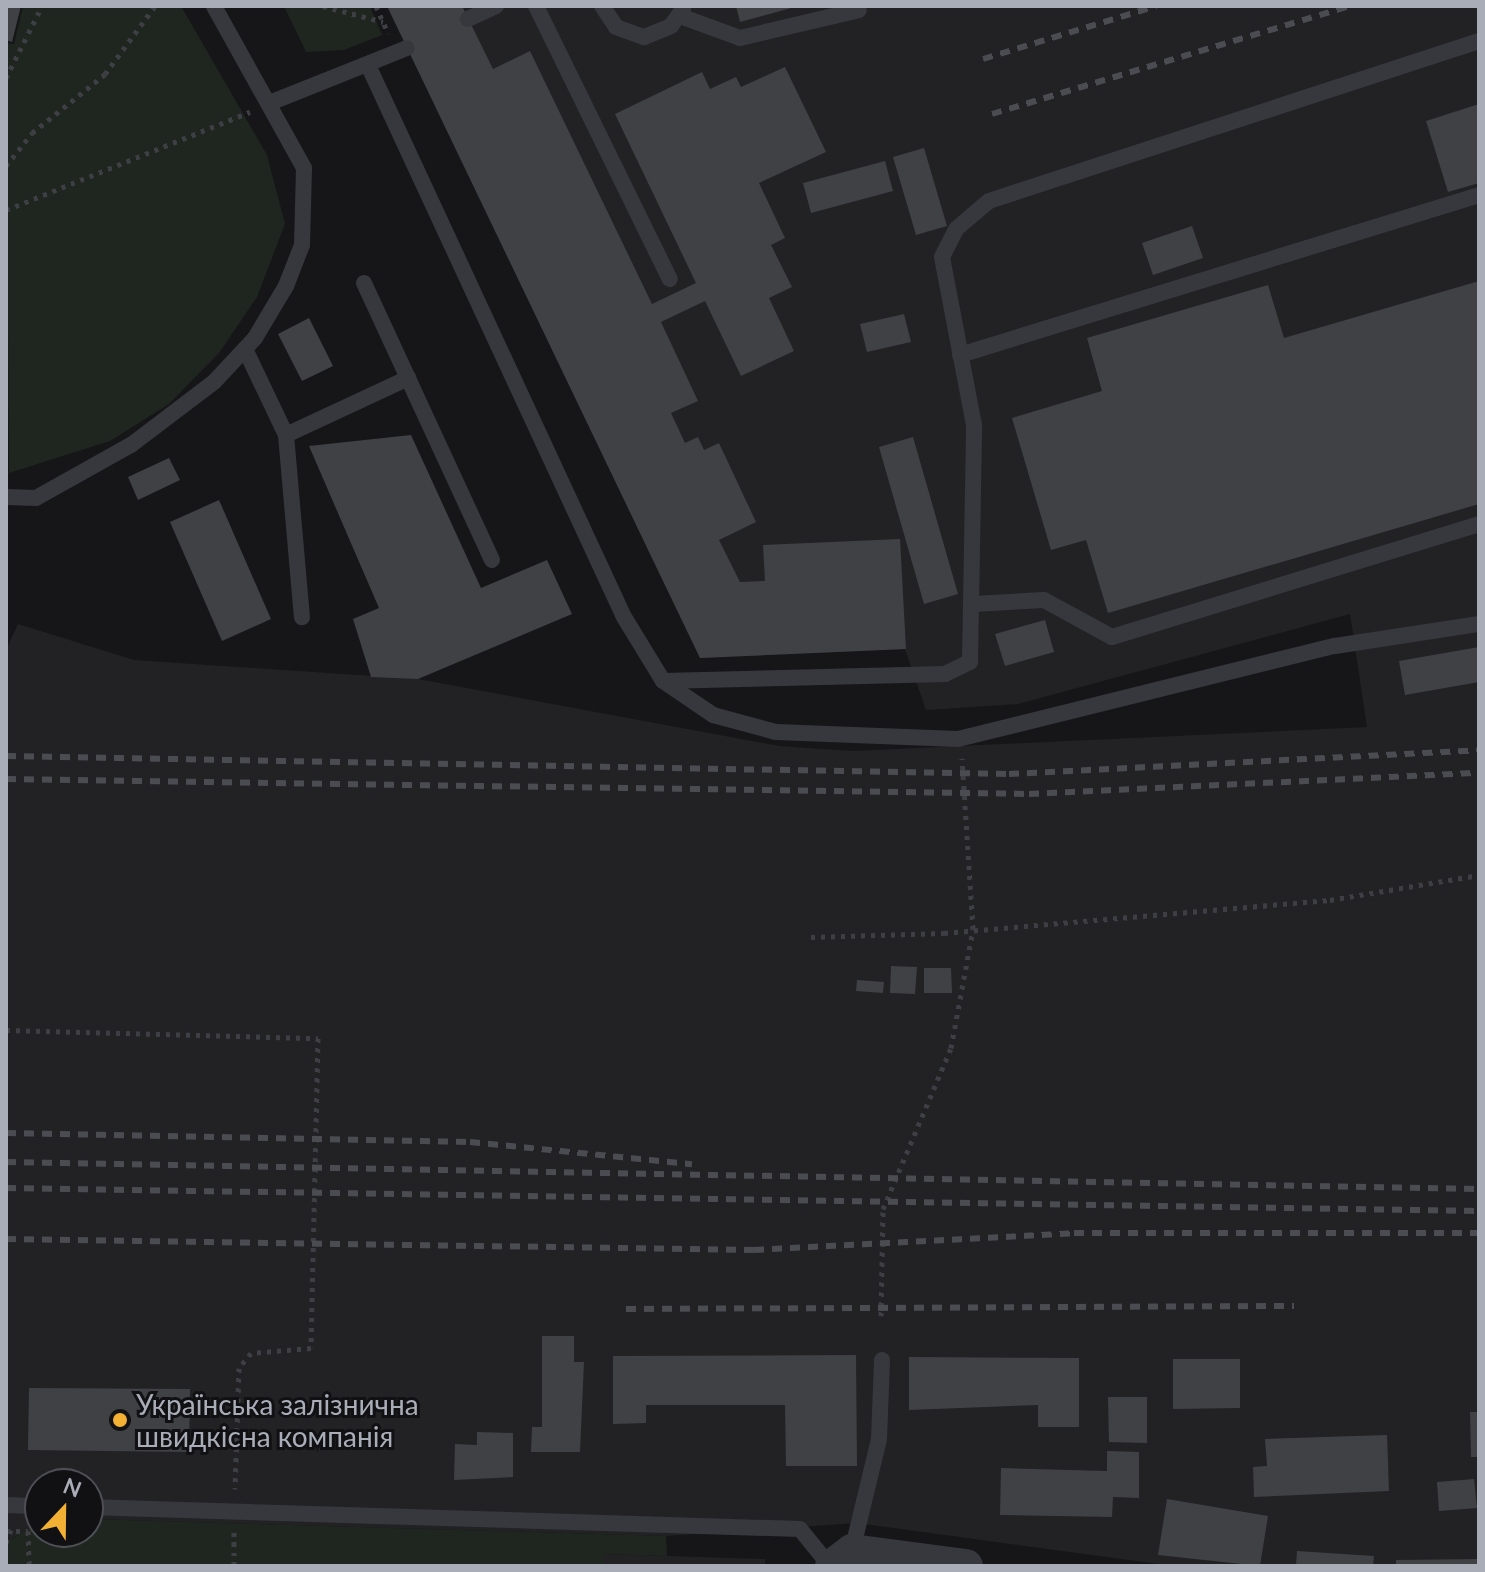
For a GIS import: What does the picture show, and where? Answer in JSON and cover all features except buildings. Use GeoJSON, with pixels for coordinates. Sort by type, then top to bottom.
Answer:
{"type":"FeatureCollection","features":[{"type":"Feature","properties":{"kind":"street"},"geometry":{"type":"LineString","coordinates":[[838,1561],[966,1566]]}},
{"type":"Feature","properties":{"kind":"lane"},"geometry":{"type":"LineString","coordinates":[[6,497],[36,498],[131,445],[214,382],[245,349],[302,245],[304,168],[272,102],[214,6]]}},
{"type":"Feature","properties":{"kind":"lane"},"geometry":{"type":"LineString","coordinates":[[468,19],[496,6]]}},
{"type":"Feature","properties":{"kind":"lane"},"geometry":{"type":"LineString","coordinates":[[536,6],[670,279]]}},
{"type":"Feature","properties":{"kind":"lane"},"geometry":{"type":"LineString","coordinates":[[602,6],[616,27],[644,37],[682,11],[740,38],[859,10]]}},
{"type":"Feature","properties":{"kind":"lane"},"geometry":{"type":"LineString","coordinates":[[663,681],[959,671],[970,662],[974,604],[974,425],[942,257],[956,229],[989,201],[1479,41]]}},
{"type":"Feature","properties":{"kind":"lane"},"geometry":{"type":"LineString","coordinates":[[272,102],[407,48]]}},
{"type":"Feature","properties":{"kind":"lane"},"geometry":{"type":"LineString","coordinates":[[368,65],[624,617],[663,681],[713,715],[776,732],[958,739],[1335,646],[1479,624]]}},
{"type":"Feature","properties":{"kind":"lane"},"geometry":{"type":"LineString","coordinates":[[960,355],[1479,195]]}},
{"type":"Feature","properties":{"kind":"lane"},"geometry":{"type":"LineString","coordinates":[[364,283],[492,560]]}},
{"type":"Feature","properties":{"kind":"lane"},"geometry":{"type":"LineString","coordinates":[[245,349],[286,435],[302,617]]}},
{"type":"Feature","properties":{"kind":"lane"},"geometry":{"type":"LineString","coordinates":[[286,435],[408,378]]}},
{"type":"Feature","properties":{"kind":"lane"},"geometry":{"type":"LineString","coordinates":[[974,604],[1044,600],[1112,637],[1479,524]]}},
{"type":"Feature","properties":{"kind":"lane"},"geometry":{"type":"LineString","coordinates":[[104,1508],[800,1529],[838,1561],[879,1439],[882,1360]]}},
{"type":"Feature","properties":{"kind":"path"},"geometry":{"type":"LineString","coordinates":[[6,78],[42,6]]}},
{"type":"Feature","properties":{"kind":"path"},"geometry":{"type":"LineString","coordinates":[[6,166],[32,133],[105,74],[155,6]]}},
{"type":"Feature","properties":{"kind":"path"},"geometry":{"type":"LineString","coordinates":[[323,6],[383,22]]}},
{"type":"Feature","properties":{"kind":"path"},"geometry":{"type":"LineString","coordinates":[[6,210],[272,102]]}},
{"type":"Feature","properties":{"kind":"path"},"geometry":{"type":"LineString","coordinates":[[881,1316],[883,1209],[951,1048],[973,929],[970,821],[958,739]]}},
{"type":"Feature","properties":{"kind":"path"},"geometry":{"type":"LineString","coordinates":[[811,937],[973,929],[1330,900],[1479,875]]}},
{"type":"Feature","properties":{"kind":"path"},"geometry":{"type":"LineString","coordinates":[[6,1030],[318,1038],[311,1348],[251,1353],[239,1368],[234,1566]]}},
{"type":"Feature","properties":{"kind":"path"},"geometry":{"type":"LineString","coordinates":[[6,1531],[28,1531],[29,1566]]}},
{"type":"Feature","properties":{"kind":"shaded area"},"geometry":{"type":"Polygon","coordinates":[[[23,6],[181,6],[267,155],[285,224],[257,297],[219,353],[169,404],[110,441],[9,473],[6,43],[14,44],[23,6]]]}},
{"type":"Feature","properties":{"kind":"shaded area"},"geometry":{"type":"Polygon","coordinates":[[[284,6],[370,6],[382,35],[344,50],[306,52],[284,6]]]}},
{"type":"Feature","properties":{"kind":"shaded area"},"geometry":{"type":"Polygon","coordinates":[[[387,6],[1479,6],[1479,1566],[1173,1566],[857,1523],[666,1536],[104,1519],[104,1468],[24,1468],[24,1531],[6,1542],[6,650],[18,624],[134,660],[418,679],[779,746],[853,751],[1367,727],[1350,614],[1018,704],[926,710],[905,649],[700,658],[387,6]]]}},
{"type":"Feature","properties":{"kind":"shaded area"},"geometry":{"type":"Polygon","coordinates":[[[104,1519],[666,1536],[667,1556],[604,1554],[603,1566],[6,1566],[6,1542],[24,1531],[24,1548],[104,1548],[104,1519]]]}},
{"type":"Feature","properties":{"kind":"shaded area"},"geometry":{"type":"Polygon","coordinates":[[[603,1554],[765,1559],[765,1566],[603,1566],[603,1554]]]}},
{"type":"Feature","properties":{"kind":"railway"},"geometry":{"type":"LineString","coordinates":[[983,59],[1156,6]]}},
{"type":"Feature","properties":{"kind":"railway"},"geometry":{"type":"LineString","coordinates":[[992,114],[1350,6]]}},
{"type":"Feature","properties":{"kind":"railway"},"geometry":{"type":"LineString","coordinates":[[6,756],[1009,774],[1479,750]]}},
{"type":"Feature","properties":{"kind":"railway"},"geometry":{"type":"LineString","coordinates":[[6,779],[1029,794],[1479,773]]}},
{"type":"Feature","properties":{"kind":"railway"},"geometry":{"type":"LineString","coordinates":[[6,1133],[470,1142],[692,1164]]}},
{"type":"Feature","properties":{"kind":"railway"},"geometry":{"type":"LineString","coordinates":[[6,1162],[1479,1189]]}},
{"type":"Feature","properties":{"kind":"railway"},"geometry":{"type":"LineString","coordinates":[[6,1188],[1479,1211]]}},
{"type":"Feature","properties":{"kind":"railway"},"geometry":{"type":"LineString","coordinates":[[6,1239],[754,1250],[1074,1233],[1479,1233]]}},
{"type":"Feature","properties":{"kind":"railway"},"geometry":{"type":"LineString","coordinates":[[626,1309],[1294,1306]]}},
{"type":"Feature","properties":{"kind":"place","name":"Українська залізнична швидкісна компанія"},"geometry":{"type":"Point","coordinates":[120,1420]}}]}
